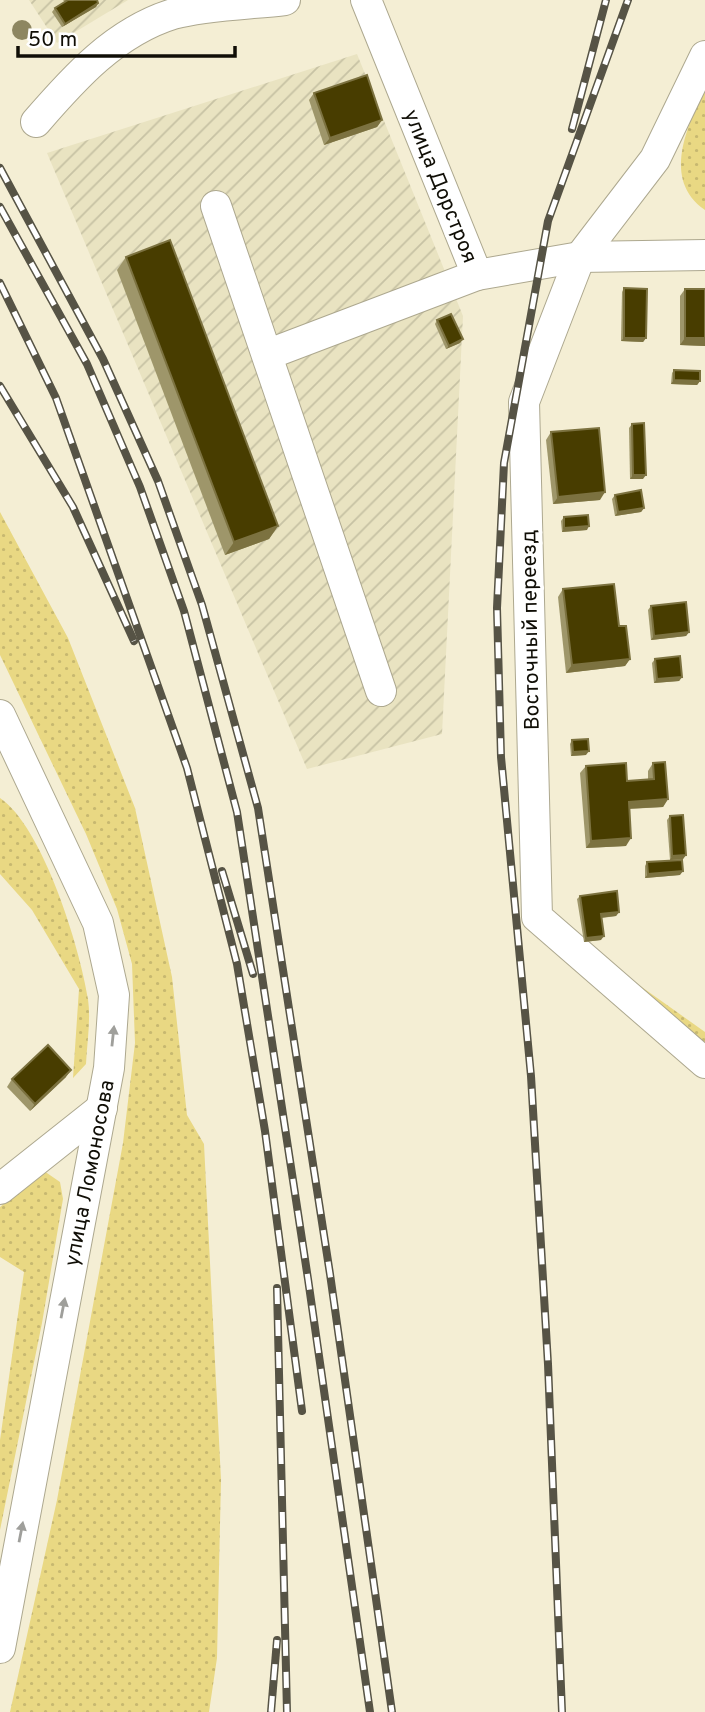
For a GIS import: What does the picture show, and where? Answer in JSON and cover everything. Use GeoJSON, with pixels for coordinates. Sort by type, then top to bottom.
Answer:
{"type":"FeatureCollection","features":[{"type":"Feature","properties":{"kind":"street","name":"улица Дорстроя"},"geometry":{"type":"LineString","coordinates":[[366,0],[477,275],[580,257]]}},
{"type":"Feature","properties":{"kind":"street"},"geometry":{"type":"LineString","coordinates":[[36,121],[84,67],[127,36],[174,14],[273,1]]}},
{"type":"Feature","properties":{"kind":"street","name":"Восточный переезд"},"geometry":{"type":"LineString","coordinates":[[705,56],[655,159],[580,257],[524,402],[537,917],[705,1063]]}},
{"type":"Feature","properties":{"kind":"street"},"geometry":{"type":"LineString","coordinates":[[216,206],[269,354],[382,691]]}},
{"type":"Feature","properties":{"kind":"street"},"geometry":{"type":"LineString","coordinates":[[580,257],[705,255]]}},
{"type":"Feature","properties":{"kind":"street"},"geometry":{"type":"LineString","coordinates":[[269,354],[477,275]]}},
{"type":"Feature","properties":{"kind":"street","name":"улица Ломоносова"},"geometry":{"type":"LineString","coordinates":[[0,715],[83,887],[108,958],[114,995],[114,1029],[102,1108],[4,1604],[0,1648]]}},
{"type":"Feature","properties":{"kind":"street"},"geometry":{"type":"LineString","coordinates":[[0,758],[46,810]]}},
{"type":"Feature","properties":{"kind":"street"},"geometry":{"type":"LineString","coordinates":[[0,1189],[102,1108]]}},
{"type":"Feature","properties":{"kind":"shaded area"},"geometry":{"type":"Polygon","coordinates":[[[29,0],[128,0],[57,43],[29,0]]]}},
{"type":"Feature","properties":{"kind":"shaded area"},"geometry":{"type":"Polygon","coordinates":[[[357,54],[463,316],[442,734],[307,769],[47,153],[357,54]]]}},
{"type":"Feature","properties":{"kind":"shaded area"},"geometry":{"type":"Polygon","coordinates":[[[705,87],[705,210],[692,197],[684,183],[681,168],[686,135],[705,87]]]}},
{"type":"Feature","properties":{"kind":"shaded area"},"geometry":{"type":"Polygon","coordinates":[[[0,512],[68,638],[135,808],[172,977],[187,1115],[204,1144],[221,1480],[217,1658],[209,1712],[10,1712],[57,1500],[123,1143],[135,1043],[132,964],[117,909],[86,834],[0,655],[0,512]]]}},
{"type":"Feature","properties":{"kind":"shaded area"},"geometry":{"type":"Polygon","coordinates":[[[0,798],[16,813],[31,834],[45,861],[77,950],[88,999],[89,1023],[86,1064],[73,1078],[79,989],[32,910],[0,874],[0,798]]]}},
{"type":"Feature","properties":{"kind":"shaded area"},"geometry":{"type":"Polygon","coordinates":[[[577,941],[705,1032],[705,1052],[577,941]]]}},
{"type":"Feature","properties":{"kind":"shaded area"},"geometry":{"type":"Polygon","coordinates":[[[44,1171],[60,1182],[63,1199],[42,1323],[0,1530],[0,1440],[24,1272],[0,1257],[0,1207],[44,1171]]]}},
{"type":"Feature","properties":{"kind":"building"},"geometry":{"type":"Polygon","coordinates":[[[68,0],[97,0],[98,3],[65,24],[55,8],[68,0]]]}},
{"type":"Feature","properties":{"kind":"building"},"geometry":{"type":"Polygon","coordinates":[[[367,75],[382,120],[330,138],[314,93],[367,75]]]}},
{"type":"Feature","properties":{"kind":"building"},"geometry":{"type":"Polygon","coordinates":[[[170,240],[278,526],[234,542],[126,257],[170,240]]]}},
{"type":"Feature","properties":{"kind":"building"},"geometry":{"type":"Polygon","coordinates":[[[624,288],[647,289],[646,338],[624,338],[624,288]]]}},
{"type":"Feature","properties":{"kind":"building"},"geometry":{"type":"Polygon","coordinates":[[[685,289],[705,289],[705,338],[685,338],[685,289]]]}},
{"type":"Feature","properties":{"kind":"building"},"geometry":{"type":"Polygon","coordinates":[[[451,314],[463,339],[449,346],[437,320],[451,314]]]}},
{"type":"Feature","properties":{"kind":"building"},"geometry":{"type":"Polygon","coordinates":[[[674,370],[700,371],[700,381],[674,380],[674,370]]]}},
{"type":"Feature","properties":{"kind":"building"},"geometry":{"type":"Polygon","coordinates":[[[644,423],[646,475],[633,475],[632,424],[644,423]]]}},
{"type":"Feature","properties":{"kind":"building"},"geometry":{"type":"Polygon","coordinates":[[[599,428],[605,492],[558,497],[551,432],[599,428]]]}},
{"type":"Feature","properties":{"kind":"building"},"geometry":{"type":"Polygon","coordinates":[[[641,490],[644,508],[618,512],[615,495],[641,490]]]}},
{"type":"Feature","properties":{"kind":"building"},"geometry":{"type":"Polygon","coordinates":[[[588,515],[589,526],[564,528],[564,517],[588,515]]]}},
{"type":"Feature","properties":{"kind":"building"},"geometry":{"type":"Polygon","coordinates":[[[614,584],[619,626],[626,626],[630,659],[572,665],[563,589],[614,584]]]}},
{"type":"Feature","properties":{"kind":"building"},"geometry":{"type":"Polygon","coordinates":[[[686,602],[689,632],[654,636],[651,606],[686,602]]]}},
{"type":"Feature","properties":{"kind":"building"},"geometry":{"type":"Polygon","coordinates":[[[680,656],[682,677],[657,679],[655,659],[680,656]]]}},
{"type":"Feature","properties":{"kind":"building"},"geometry":{"type":"Polygon","coordinates":[[[588,739],[589,751],[573,752],[572,740],[588,739]]]}},
{"type":"Feature","properties":{"kind":"building"},"geometry":{"type":"Polygon","coordinates":[[[665,762],[668,799],[629,802],[631,838],[591,841],[586,766],[626,763],[627,781],[654,779],[653,763],[665,762]]]}},
{"type":"Feature","properties":{"kind":"building"},"geometry":{"type":"Polygon","coordinates":[[[683,815],[686,855],[672,856],[670,816],[683,815]]]}},
{"type":"Feature","properties":{"kind":"building"},"geometry":{"type":"Polygon","coordinates":[[[682,860],[683,871],[648,874],[647,862],[682,860]]]}},
{"type":"Feature","properties":{"kind":"building"},"geometry":{"type":"Polygon","coordinates":[[[617,891],[619,912],[601,914],[604,936],[586,938],[580,896],[617,891]]]}},
{"type":"Feature","properties":{"kind":"building"},"geometry":{"type":"Polygon","coordinates":[[[48,1045],[71,1070],[35,1104],[12,1079],[48,1045]]]}},
{"type":"Feature","properties":{"kind":"railway"},"geometry":{"type":"LineString","coordinates":[[572,129],[606,0]]}},
{"type":"Feature","properties":{"kind":"railway"},"geometry":{"type":"LineString","coordinates":[[562,1712],[548,1364],[531,1076],[501,757],[497,608],[504,463],[548,221],[628,0]]}},
{"type":"Feature","properties":{"kind":"railway"},"geometry":{"type":"LineString","coordinates":[[0,168],[103,359],[158,481],[202,605],[258,808],[330,1274],[392,1712]]}},
{"type":"Feature","properties":{"kind":"railway"},"geometry":{"type":"LineString","coordinates":[[0,207],[87,364],[140,487],[184,611],[237,812],[370,1712]]}},
{"type":"Feature","properties":{"kind":"railway"},"geometry":{"type":"LineString","coordinates":[[0,283],[56,398],[187,768],[237,964],[265,1131],[302,1411]]}},
{"type":"Feature","properties":{"kind":"railway"},"geometry":{"type":"LineString","coordinates":[[0,386],[73,507],[134,641]]}},
{"type":"Feature","properties":{"kind":"railway"},"geometry":{"type":"LineString","coordinates":[[222,871],[253,974]]}},
{"type":"Feature","properties":{"kind":"railway"},"geometry":{"type":"LineString","coordinates":[[277,1288],[287,1712]]}},
{"type":"Feature","properties":{"kind":"railway"},"geometry":{"type":"LineString","coordinates":[[271,1712],[277,1640]]}}]}
